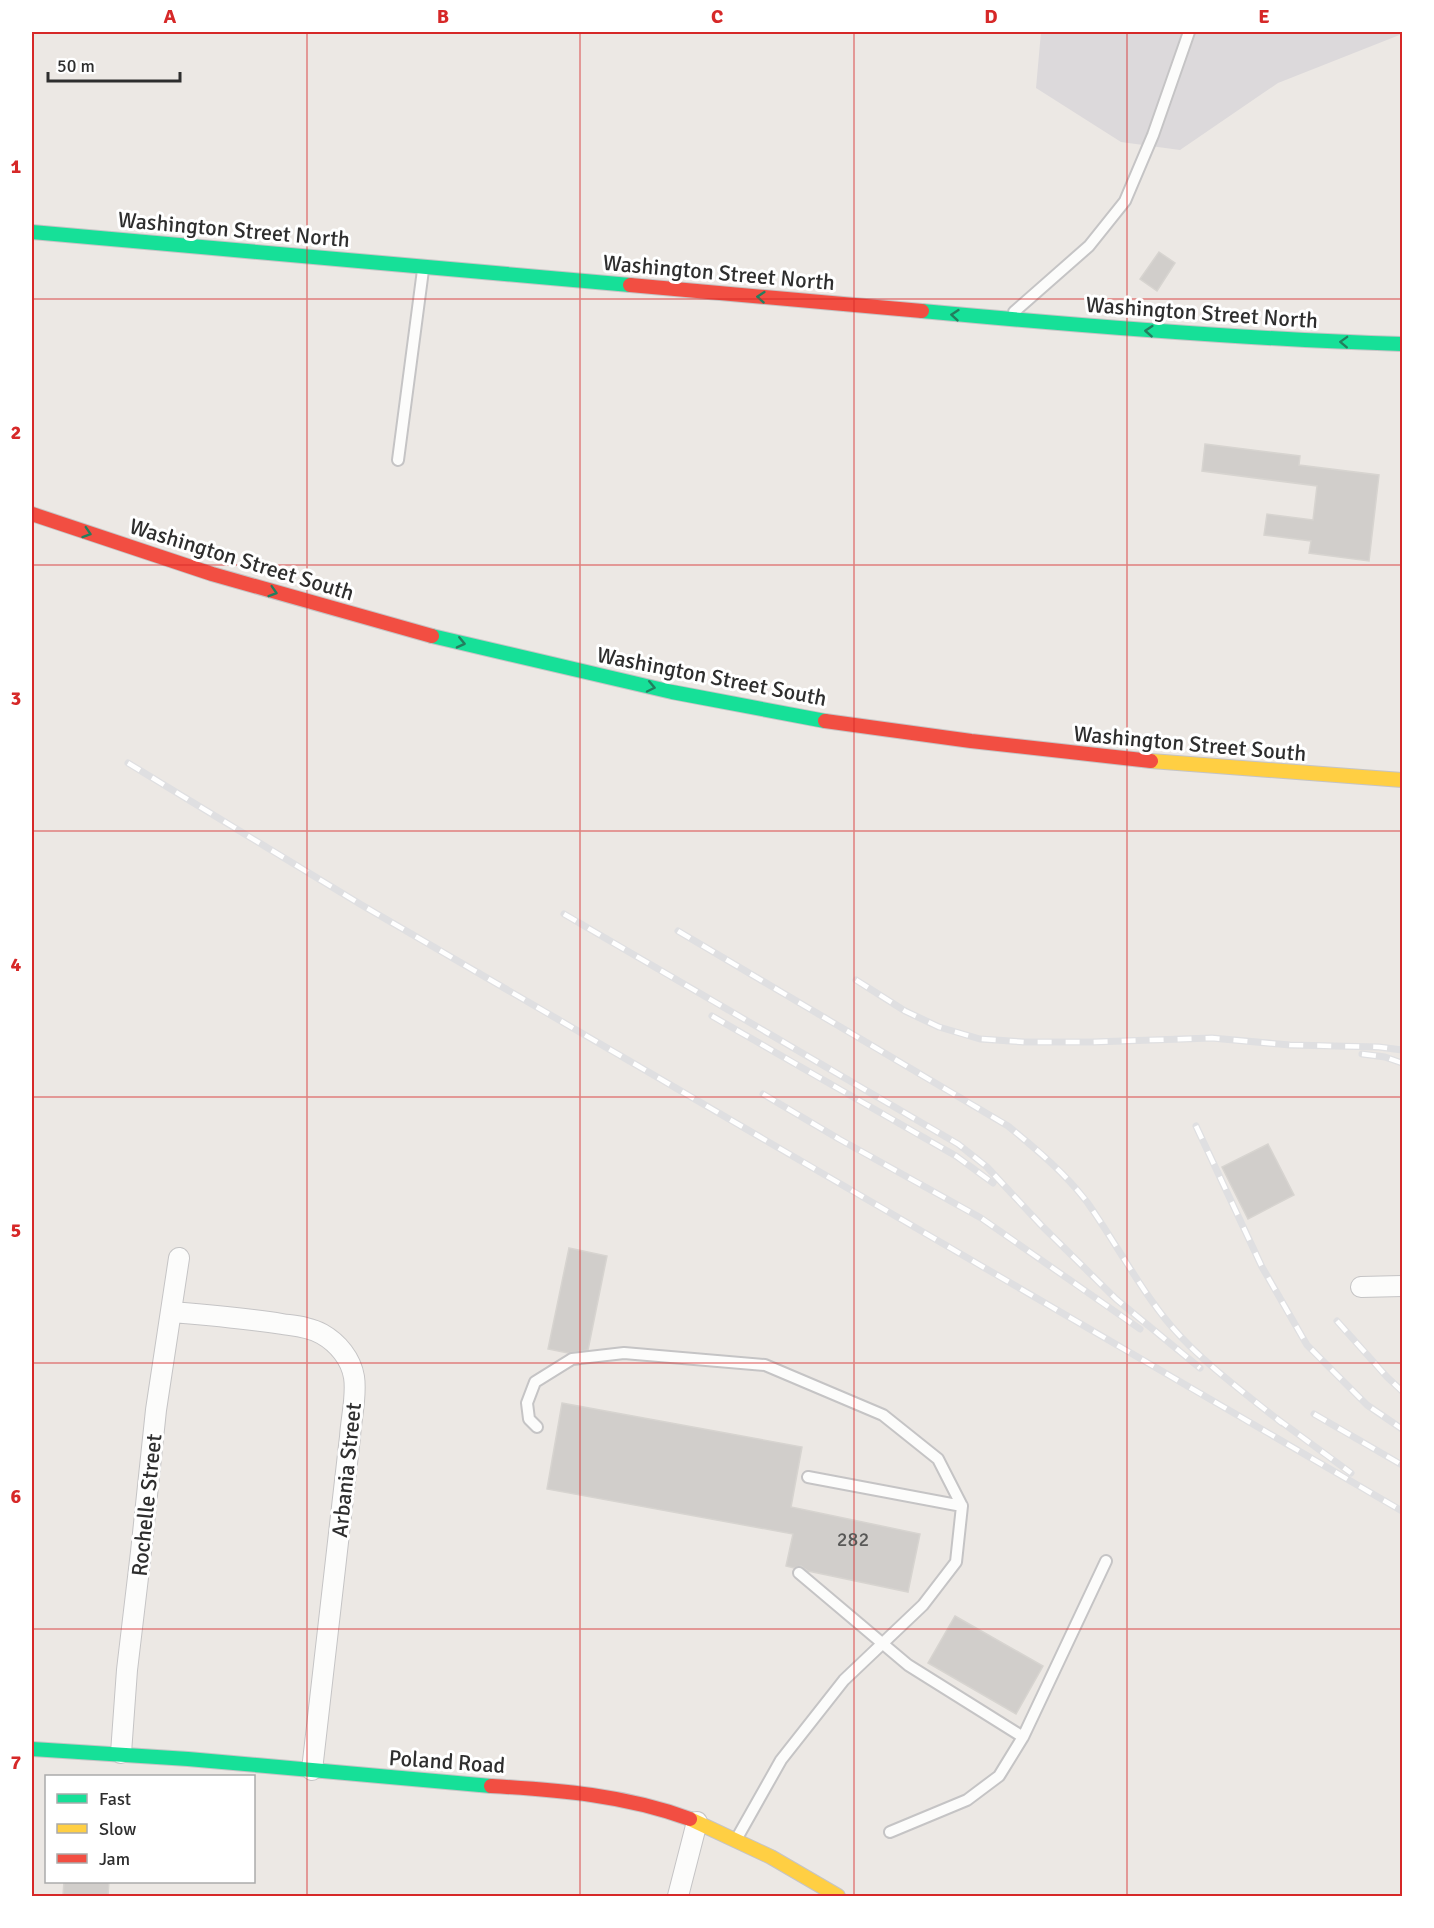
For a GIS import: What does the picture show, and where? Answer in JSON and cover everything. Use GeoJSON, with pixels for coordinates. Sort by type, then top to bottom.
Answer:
{"type":"FeatureCollection","features":[{"type":"Feature","properties":{"kind":"main road","name":"Washington Street North"},"geometry":{"type":"LineString","coordinates":[[32,232],[1006,319],[1280,340],[1402,344]]}},
{"type":"Feature","properties":{"kind":"main road","name":"Washington Street South"},"geometry":{"type":"LineString","coordinates":[[32,514],[298,600],[446,639],[581,672],[825,721],[1104,758],[1239,770],[1402,780]]}},
{"type":"Feature","properties":{"kind":"main road","name":"Poland Road"},"geometry":{"type":"LineString","coordinates":[[32,1749],[121,1753],[455,1784],[545,1789],[601,1796],[649,1805],[737,1838],[788,1865],[838,1896]]}},
{"type":"Feature","properties":{"kind":"street","name":"Rochelle Street"},"geometry":{"type":"LineString","coordinates":[[121,1753],[127,1670],[156,1410],[179,1258]]}},
{"type":"Feature","properties":{"kind":"street"},"geometry":{"type":"LineString","coordinates":[[1361,1287],[1402,1286]]}},
{"type":"Feature","properties":{"kind":"street","name":"Arbania Street"},"geometry":{"type":"LineString","coordinates":[[172,1312],[250,1319],[305,1328],[323,1334],[336,1344],[350,1362],[354,1387],[350,1437],[312,1770]]}},
{"type":"Feature","properties":{"kind":"street"},"geometry":{"type":"LineString","coordinates":[[678,1896],[697,1822]]}},
{"type":"Feature","properties":{"kind":"lane"},"geometry":{"type":"LineString","coordinates":[[1006,319],[1089,246],[1125,201],[1153,135],[1189,32]]}},
{"type":"Feature","properties":{"kind":"lane"},"geometry":{"type":"LineString","coordinates":[[398,460],[423,267]]}},
{"type":"Feature","properties":{"kind":"lane"},"geometry":{"type":"LineString","coordinates":[[537,1427],[529,1419],[526,1403],[535,1382],[572,1359],[624,1353],[765,1365],[883,1415],[938,1459],[962,1506],[956,1562],[923,1605],[844,1680],[781,1760],[737,1838]]}},
{"type":"Feature","properties":{"kind":"lane"},"geometry":{"type":"LineString","coordinates":[[808,1477],[962,1506]]}},
{"type":"Feature","properties":{"kind":"lane"},"geometry":{"type":"LineString","coordinates":[[890,1832],[967,1800],[999,1776],[1023,1737],[1106,1561]]}},
{"type":"Feature","properties":{"kind":"lane"},"geometry":{"type":"LineString","coordinates":[[799,1572],[908,1665],[1023,1737]]}},
{"type":"Feature","properties":{"kind":"shaded area"},"geometry":{"type":"Polygon","coordinates":[[[1041,32],[1402,32],[1402,34],[1278,83],[1180,150],[1121,142],[1036,88],[1041,32]]]}},
{"type":"Feature","properties":{"kind":"building"},"geometry":{"type":"Polygon","coordinates":[[[1159,252],[1175,263],[1157,291],[1140,279],[1159,252]]]}},
{"type":"Feature","properties":{"kind":"building"},"geometry":{"type":"Polygon","coordinates":[[[1205,444],[1300,456],[1299,465],[1379,475],[1369,561],[1309,553],[1311,541],[1264,535],[1267,514],[1313,520],[1317,486],[1202,471],[1205,444]]]}},
{"type":"Feature","properties":{"kind":"building"},"geometry":{"type":"Polygon","coordinates":[[[1268,1144],[1294,1195],[1248,1219],[1222,1167],[1268,1144]]]}},
{"type":"Feature","properties":{"kind":"building"},"geometry":{"type":"Polygon","coordinates":[[[569,1248],[607,1256],[588,1350],[568,1353],[548,1349],[569,1248]]]}},
{"type":"Feature","properties":{"kind":"building"},"geometry":{"type":"Polygon","coordinates":[[[562,1403],[802,1447],[791,1507],[920,1534],[908,1592],[808,1571],[801,1566],[794,1568],[786,1566],[793,1534],[547,1489],[562,1403]]]}},
{"type":"Feature","properties":{"kind":"building"},"geometry":{"type":"Polygon","coordinates":[[[955,1616],[1043,1666],[1016,1714],[928,1663],[955,1616]]]}},
{"type":"Feature","properties":{"kind":"building"},"geometry":{"type":"Polygon","coordinates":[[[64,1883],[109,1883],[108,1896],[63,1896],[64,1883]]]}},
{"type":"Feature","properties":{"kind":"railway"},"geometry":{"type":"LineString","coordinates":[[128,763],[360,904],[1402,1511]]}},
{"type":"Feature","properties":{"kind":"railway"},"geometry":{"type":"LineString","coordinates":[[564,914],[958,1144],[987,1167],[1041,1225],[1116,1299],[1200,1368]]}},
{"type":"Feature","properties":{"kind":"railway"},"geometry":{"type":"LineString","coordinates":[[678,931],[1008,1126],[1050,1162],[1078,1191],[1149,1297],[1184,1341],[1225,1378],[1282,1423]]}},
{"type":"Feature","properties":{"kind":"railway"},"geometry":{"type":"LineString","coordinates":[[856,980],[905,1011],[939,1027],[980,1039],[1024,1042],[1093,1042],[1212,1038],[1290,1045],[1379,1047],[1402,1050]]}},
{"type":"Feature","properties":{"kind":"railway"},"geometry":{"type":"LineString","coordinates":[[712,1016],[956,1156],[993,1183]]}},
{"type":"Feature","properties":{"kind":"railway"},"geometry":{"type":"LineString","coordinates":[[1362,1054],[1385,1057],[1402,1063]]}},
{"type":"Feature","properties":{"kind":"railway"},"geometry":{"type":"LineString","coordinates":[[763,1094],[981,1218],[1140,1329]]}},
{"type":"Feature","properties":{"kind":"railway"},"geometry":{"type":"LineString","coordinates":[[1196,1126],[1262,1267],[1307,1345],[1367,1405],[1402,1429]]}},
{"type":"Feature","properties":{"kind":"railway"},"geometry":{"type":"LineString","coordinates":[[1337,1321],[1402,1391]]}},
{"type":"Feature","properties":{"kind":"railway"},"geometry":{"type":"LineString","coordinates":[[1314,1414],[1402,1465]]}},
{"type":"Feature","properties":{"kind":"railway"},"geometry":{"type":"LineString","coordinates":[[1276,1418],[1351,1473]]}},
{"type":"Feature","properties":{"kind":"traffic: fast"},"geometry":{"type":"LineString","coordinates":[[32,232],[630,285]]}},
{"type":"Feature","properties":{"kind":"traffic: fast"},"geometry":{"type":"LineString","coordinates":[[922,311],[1162,331],[1402,344]]}},
{"type":"Feature","properties":{"kind":"traffic: fast"},"geometry":{"type":"LineString","coordinates":[[432,636],[672,692],[825,721]]}},
{"type":"Feature","properties":{"kind":"traffic: fast"},"geometry":{"type":"LineString","coordinates":[[32,1749],[188,1759],[491,1786]]}},
{"type":"Feature","properties":{"kind":"traffic: slow"},"geometry":{"type":"LineString","coordinates":[[1151,761],[1402,780]]}},
{"type":"Feature","properties":{"kind":"traffic: slow"},"geometry":{"type":"LineString","coordinates":[[690,1819],[771,1857],[838,1896]]}},
{"type":"Feature","properties":{"kind":"traffic: jam"},"geometry":{"type":"LineString","coordinates":[[630,285],[922,311]]}},
{"type":"Feature","properties":{"kind":"traffic: jam"},"geometry":{"type":"LineString","coordinates":[[32,514],[212,574],[432,636]]}},
{"type":"Feature","properties":{"kind":"traffic: jam"},"geometry":{"type":"LineString","coordinates":[[825,721],[971,741],[1151,761]]}},
{"type":"Feature","properties":{"kind":"traffic: jam"},"geometry":{"type":"LineString","coordinates":[[491,1786],[592,1795],[641,1804],[690,1819]]}}]}
